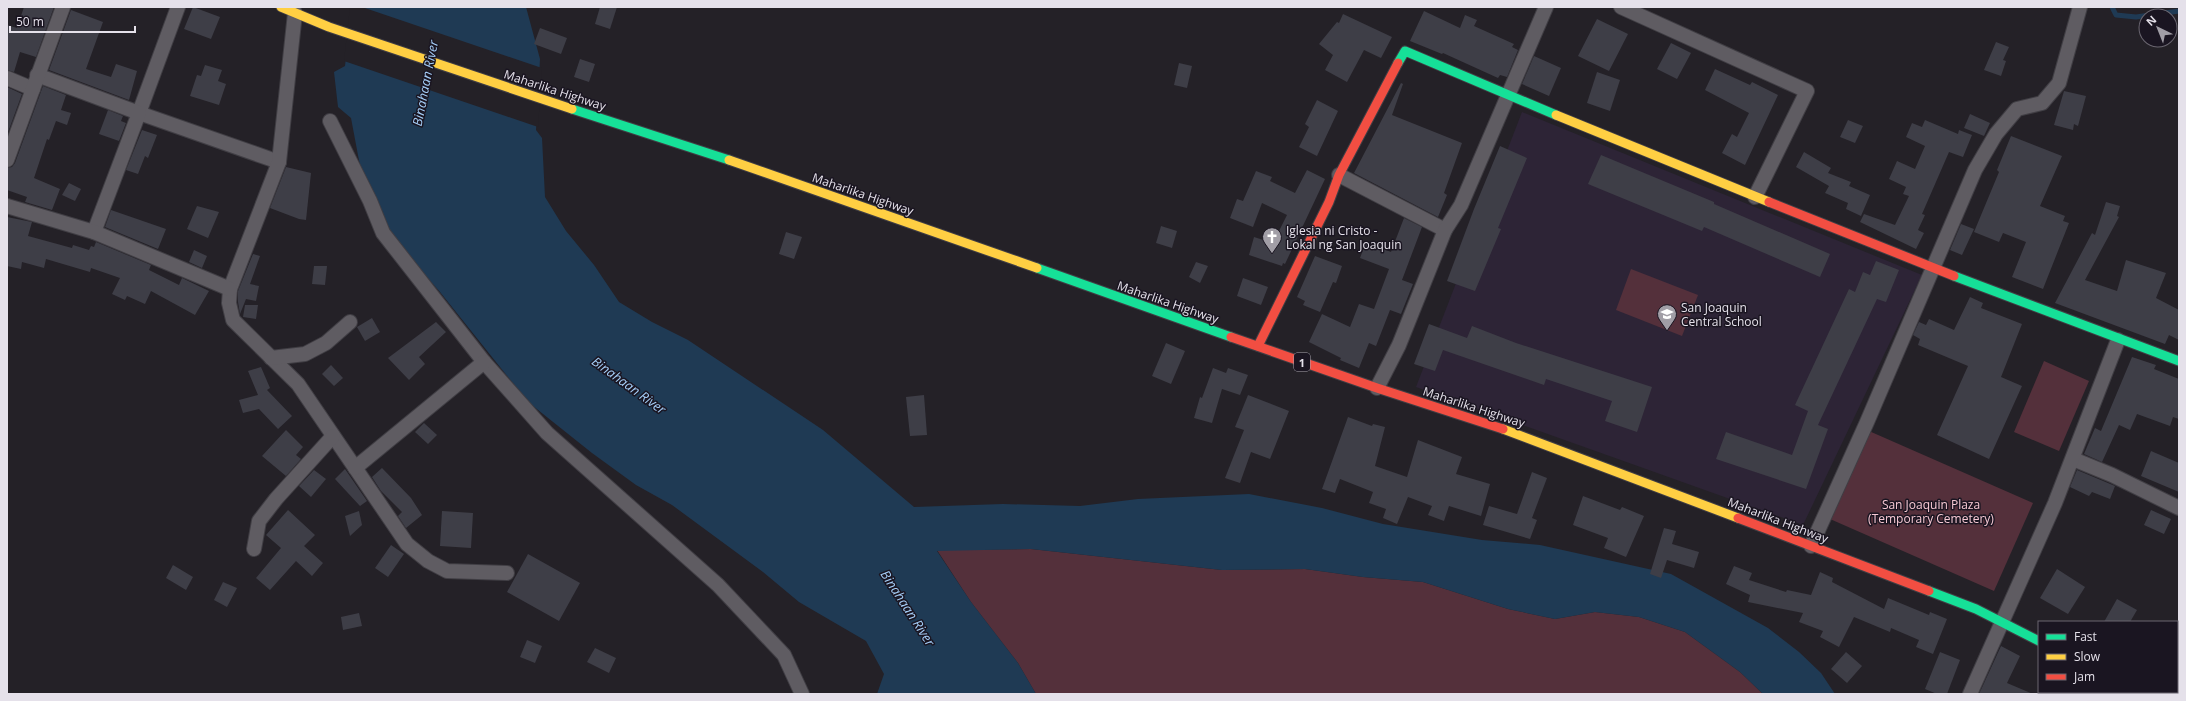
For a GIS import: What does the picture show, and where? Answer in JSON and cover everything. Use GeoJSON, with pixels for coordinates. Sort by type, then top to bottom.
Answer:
{"type":"FeatureCollection","features":[{"type":"Feature","properties":{"kind":"main road","name":"Maharlika Highway"},"geometry":{"type":"LineString","coordinates":[[281,7],[329,27],[557,104],[670,139],[1377,388],[1522,435],[1976,609],[2038,641]]}},
{"type":"Feature","properties":{"kind":"main road"},"geometry":{"type":"LineString","coordinates":[[1258,346],[1329,202],[1339,175],[1405,51],[1507,95],[1932,268],[2118,340],[2179,361]]}},
{"type":"Feature","properties":{"kind":"street"},"geometry":{"type":"LineString","coordinates":[[7,160],[63,7]]}},
{"type":"Feature","properties":{"kind":"street"},"geometry":{"type":"LineString","coordinates":[[94,232],[178,7]]}},
{"type":"Feature","properties":{"kind":"street"},"geometry":{"type":"LineString","coordinates":[[1377,388],[1399,345],[1446,230],[1461,205],[1546,7]]}},
{"type":"Feature","properties":{"kind":"street"},"geometry":{"type":"LineString","coordinates":[[1621,7],[1807,91],[1755,197]]}},
{"type":"Feature","properties":{"kind":"street"},"geometry":{"type":"LineString","coordinates":[[1811,546],[1867,422],[1975,170],[1996,134],[2017,109],[2042,103],[2059,83],[2080,7]]}},
{"type":"Feature","properties":{"kind":"street"},"geometry":{"type":"LineString","coordinates":[[294,13],[279,162],[230,289],[229,303],[233,320],[298,384],[407,544],[428,561],[447,571],[507,573]]}},
{"type":"Feature","properties":{"kind":"street"},"geometry":{"type":"LineString","coordinates":[[37,75],[139,113],[279,162]]}},
{"type":"Feature","properties":{"kind":"street"},"geometry":{"type":"LineString","coordinates":[[7,78],[34,89]]}},
{"type":"Feature","properties":{"kind":"street"},"geometry":{"type":"LineString","coordinates":[[330,121],[370,201],[383,233],[484,362],[547,433],[718,585],[784,655],[802,694]]}},
{"type":"Feature","properties":{"kind":"street"},"geometry":{"type":"LineString","coordinates":[[1339,175],[1446,230]]}},
{"type":"Feature","properties":{"kind":"street"},"geometry":{"type":"LineString","coordinates":[[7,206],[94,232],[230,289]]}},
{"type":"Feature","properties":{"kind":"street"},"geometry":{"type":"LineString","coordinates":[[272,358],[305,354],[326,343],[350,322]]}},
{"type":"Feature","properties":{"kind":"street"},"geometry":{"type":"LineString","coordinates":[[1970,694],[2000,622],[2055,503],[2118,340]]}},
{"type":"Feature","properties":{"kind":"street"},"geometry":{"type":"LineString","coordinates":[[355,468],[484,362]]}},
{"type":"Feature","properties":{"kind":"street"},"geometry":{"type":"LineString","coordinates":[[254,549],[259,521],[333,436]]}},
{"type":"Feature","properties":{"kind":"street"},"geometry":{"type":"LineString","coordinates":[[2072,459],[2112,475],[2179,508]]}},
{"type":"Feature","properties":{"kind":"shaded area","name":"San Joaquin Central School"},"geometry":{"type":"Polygon","coordinates":[[[1522,112],[1922,275],[1803,525],[1416,387],[1522,112]]]}},
{"type":"Feature","properties":{"kind":"green space"},"geometry":{"type":"Polygon","coordinates":[[[1631,269],[1698,295],[1682,336],[1616,310],[1631,269]]]}},
{"type":"Feature","properties":{"kind":"green space"},"geometry":{"type":"Polygon","coordinates":[[[2044,361],[2089,381],[2059,451],[2014,432],[2044,361]]]}},
{"type":"Feature","properties":{"kind":"green space","name":"San Joaquin Plaza (Temporary Cemetery)"},"geometry":{"type":"Polygon","coordinates":[[[1869,431],[2033,503],[1994,591],[1830,519],[1869,431]]]}},
{"type":"Feature","properties":{"kind":"green space"},"geometry":{"type":"Polygon","coordinates":[[[1031,549],[1222,570],[1305,569],[1363,577],[1423,582],[1508,609],[1555,619],[1595,612],[1639,617],[1685,632],[1740,672],[1763,694],[1036,694],[1018,663],[971,602],[937,550],[1031,549]]]}},
{"type":"Feature","properties":{"kind":"water","name":"Binahaan River"},"geometry":{"type":"Polygon","coordinates":[[[352,7],[526,7],[540,59],[536,130],[542,138],[545,197],[566,231],[594,265],[619,302],[652,322],[688,340],[823,430],[914,507],[1003,504],[1080,506],[1138,499],[1249,494],[1322,508],[1383,524],[1482,540],[1540,545],[1671,574],[1768,628],[1799,652],[1821,673],[1835,694],[1763,694],[1740,672],[1685,632],[1639,617],[1595,612],[1555,619],[1508,609],[1423,582],[1363,577],[1305,569],[1222,570],[1031,549],[937,551],[971,602],[1018,663],[1036,694],[877,694],[884,674],[866,641],[799,602],[763,572],[672,505],[636,485],[592,453],[528,402],[440,292],[396,242],[364,187],[351,118],[338,107],[334,72],[345,66],[352,7]]]}},
{"type":"Feature","properties":{"kind":"pier"},"geometry":{"type":"Polygon","coordinates":[[[350,7],[362,7],[542,68],[538,127],[344,61],[350,7]]]}},
{"type":"Feature","properties":{"kind":"building"},"geometry":{"type":"Polygon","coordinates":[[[24,7],[54,7],[36,57],[20,52],[14,72],[7,70],[7,25],[17,28],[24,7]]]}},
{"type":"Feature","properties":{"kind":"building"},"geometry":{"type":"Polygon","coordinates":[[[193,7],[220,17],[211,39],[184,29],[193,7]]]}},
{"type":"Feature","properties":{"kind":"building"},"geometry":{"type":"Polygon","coordinates":[[[600,7],[617,7],[610,29],[595,24],[600,7]]]}},
{"type":"Feature","properties":{"kind":"building"},"geometry":{"type":"Polygon","coordinates":[[[71,10],[103,22],[86,69],[111,77],[116,64],[137,71],[129,100],[49,70],[71,10]]]}},
{"type":"Feature","properties":{"kind":"building"},"geometry":{"type":"Polygon","coordinates":[[[1424,11],[1460,28],[1465,15],[1477,20],[1474,26],[1514,44],[1512,47],[1518,50],[1507,77],[1500,75],[1498,78],[1443,53],[1442,54],[1410,41],[1424,11]]]}},
{"type":"Feature","properties":{"kind":"building"},"geometry":{"type":"Polygon","coordinates":[[[1343,14],[1392,37],[1381,58],[1364,50],[1347,82],[1325,70],[1333,55],[1319,44],[1337,22],[1339,23],[1343,14]]]}},
{"type":"Feature","properties":{"kind":"building"},"geometry":{"type":"Polygon","coordinates":[[[1597,19],[1628,34],[1609,71],[1578,56],[1597,19]]]}},
{"type":"Feature","properties":{"kind":"building"},"geometry":{"type":"Polygon","coordinates":[[[540,28],[567,38],[561,54],[534,44],[540,28]]]}},
{"type":"Feature","properties":{"kind":"building"},"geometry":{"type":"Polygon","coordinates":[[[1996,42],[2009,47],[2003,60],[2006,61],[2001,76],[1984,70],[1996,42]]]}},
{"type":"Feature","properties":{"kind":"building"},"geometry":{"type":"Polygon","coordinates":[[[1671,43],[1691,53],[1677,79],[1657,69],[1671,43]]]}},
{"type":"Feature","properties":{"kind":"building"},"geometry":{"type":"Polygon","coordinates":[[[1534,56],[1561,68],[1549,96],[1522,84],[1534,56]]]}},
{"type":"Feature","properties":{"kind":"building"},"geometry":{"type":"Polygon","coordinates":[[[580,59],[595,64],[589,82],[574,77],[580,59]]]}},
{"type":"Feature","properties":{"kind":"building"},"geometry":{"type":"Polygon","coordinates":[[[1179,63],[1192,66],[1187,88],[1174,85],[1179,63]]]}},
{"type":"Feature","properties":{"kind":"building"},"geometry":{"type":"Polygon","coordinates":[[[205,65],[222,70],[218,81],[226,84],[219,105],[190,96],[197,75],[201,76],[205,65]]]}},
{"type":"Feature","properties":{"kind":"building"},"geometry":{"type":"Polygon","coordinates":[[[1715,69],[1750,85],[1752,82],[1778,95],[1745,165],[1722,153],[1732,134],[1737,137],[1749,113],[1705,90],[1715,69]]]}},
{"type":"Feature","properties":{"kind":"building"},"geometry":{"type":"Polygon","coordinates":[[[1597,72],[1620,80],[1610,111],[1587,103],[1597,72]]]}},
{"type":"Feature","properties":{"kind":"building"},"geometry":{"type":"Polygon","coordinates":[[[1401,83],[1403,84],[1392,115],[1462,143],[1444,193],[1447,195],[1438,217],[1354,173],[1401,83]]]}},
{"type":"Feature","properties":{"kind":"building"},"geometry":{"type":"Polygon","coordinates":[[[43,86],[66,95],[61,110],[71,113],[67,125],[56,121],[49,140],[47,139],[34,178],[60,189],[52,210],[25,202],[27,197],[7,190],[7,168],[12,167],[15,163],[43,86]]]}},
{"type":"Feature","properties":{"kind":"building"},"geometry":{"type":"Polygon","coordinates":[[[7,87],[22,94],[7,135],[7,87]]]}},
{"type":"Feature","properties":{"kind":"building"},"geometry":{"type":"Polygon","coordinates":[[[2064,91],[2086,96],[2078,126],[2074,124],[2073,130],[2054,125],[2064,91]]]}},
{"type":"Feature","properties":{"kind":"building"},"geometry":{"type":"Polygon","coordinates":[[[1317,100],[1338,111],[1317,156],[1299,147],[1309,127],[1305,124],[1317,100]]]}},
{"type":"Feature","properties":{"kind":"building"},"geometry":{"type":"Polygon","coordinates":[[[108,110],[123,116],[121,121],[126,123],[119,141],[99,134],[108,110]]]}},
{"type":"Feature","properties":{"kind":"building"},"geometry":{"type":"Polygon","coordinates":[[[1970,114],[1990,123],[1984,136],[1964,128],[1970,114]]]}},
{"type":"Feature","properties":{"kind":"building"},"geometry":{"type":"Polygon","coordinates":[[[1848,120],[1863,126],[1855,143],[1840,137],[1848,120]]]}},
{"type":"Feature","properties":{"kind":"building"},"geometry":{"type":"Polygon","coordinates":[[[1925,120],[1958,134],[1959,130],[1972,135],[1963,157],[1949,152],[1922,214],[1925,215],[1918,230],[1924,233],[1916,249],[1860,222],[1864,214],[1895,225],[1909,196],[1903,194],[1906,187],[1889,179],[1897,161],[1915,169],[1925,146],[1906,137],[1912,123],[1922,127],[1925,120]]]}},
{"type":"Feature","properties":{"kind":"building"},"geometry":{"type":"Polygon","coordinates":[[[142,130],[157,135],[148,158],[145,156],[138,174],[126,170],[142,130]]]}},
{"type":"Feature","properties":{"kind":"building"},"geometry":{"type":"Polygon","coordinates":[[[2011,136],[2062,156],[2040,206],[2065,216],[2063,221],[2069,223],[2043,289],[2012,277],[2026,242],[2003,233],[1999,242],[1974,232],[1999,172],[1997,170],[2011,136]]]}},
{"type":"Feature","properties":{"kind":"building"},"geometry":{"type":"Polygon","coordinates":[[[1500,146],[1527,158],[1498,228],[1501,229],[1475,291],[1447,281],[1500,146]]]}},
{"type":"Feature","properties":{"kind":"building"},"geometry":{"type":"Polygon","coordinates":[[[1804,152],[1831,168],[1828,173],[1851,182],[1849,186],[1870,195],[1861,216],[1846,209],[1848,203],[1825,193],[1829,186],[1796,167],[1804,152]]]}},
{"type":"Feature","properties":{"kind":"building"},"geometry":{"type":"Polygon","coordinates":[[[1601,155],[1714,202],[1714,204],[1830,254],[1820,277],[1704,227],[1702,231],[1588,184],[1601,155]]]}},
{"type":"Feature","properties":{"kind":"building"},"geometry":{"type":"Polygon","coordinates":[[[286,167],[311,173],[306,220],[299,219],[270,208],[286,167]]]}},
{"type":"Feature","properties":{"kind":"building"},"geometry":{"type":"Polygon","coordinates":[[[1307,170],[1325,179],[1285,264],[1283,263],[1282,266],[1249,255],[1254,237],[1273,243],[1287,215],[1262,203],[1253,227],[1230,218],[1237,199],[1243,201],[1256,171],[1272,177],[1270,181],[1295,193],[1307,170]]]}},
{"type":"Feature","properties":{"kind":"building"},"geometry":{"type":"Polygon","coordinates":[[[69,183],[81,189],[75,201],[62,195],[69,183]]]}},
{"type":"Feature","properties":{"kind":"building"},"geometry":{"type":"Polygon","coordinates":[[[2106,202],[2120,206],[2117,216],[2119,217],[2085,280],[2117,291],[2126,260],[2166,273],[2156,298],[2179,310],[2179,340],[2169,335],[2165,344],[2055,303],[2092,233],[2095,235],[2106,202]]]}},
{"type":"Feature","properties":{"kind":"building"},"geometry":{"type":"Polygon","coordinates":[[[197,206],[219,212],[208,238],[187,229],[197,206]]]}},
{"type":"Feature","properties":{"kind":"building"},"geometry":{"type":"Polygon","coordinates":[[[111,210],[166,229],[158,249],[105,227],[111,210]]]}},
{"type":"Feature","properties":{"kind":"building"},"geometry":{"type":"Polygon","coordinates":[[[7,217],[32,222],[28,236],[72,248],[73,245],[89,250],[91,246],[94,247],[96,242],[151,265],[149,270],[179,285],[182,278],[209,291],[195,315],[151,291],[145,304],[127,296],[125,300],[112,294],[120,278],[91,268],[90,272],[46,259],[44,268],[22,262],[21,269],[7,266],[7,217]]]}},
{"type":"Feature","properties":{"kind":"building"},"geometry":{"type":"Polygon","coordinates":[[[1404,218],[1422,227],[1402,280],[1413,284],[1401,314],[1390,310],[1376,346],[1369,343],[1359,368],[1340,360],[1341,358],[1309,342],[1322,314],[1350,327],[1359,304],[1374,309],[1389,269],[1360,258],[1366,242],[1391,252],[1404,218]]]}},
{"type":"Feature","properties":{"kind":"building"},"geometry":{"type":"Polygon","coordinates":[[[1961,224],[1974,229],[1962,255],[1950,250],[1961,224]]]}},
{"type":"Feature","properties":{"kind":"building"},"geometry":{"type":"Polygon","coordinates":[[[1161,226],[1177,231],[1172,248],[1156,243],[1161,226]]]}},
{"type":"Feature","properties":{"kind":"building"},"geometry":{"type":"Polygon","coordinates":[[[786,232],[802,237],[794,259],[779,254],[786,232]]]}},
{"type":"Feature","properties":{"kind":"building"},"geometry":{"type":"Polygon","coordinates":[[[194,250],[207,256],[202,268],[189,262],[194,250]]]}},
{"type":"Feature","properties":{"kind":"building"},"geometry":{"type":"Polygon","coordinates":[[[253,254],[260,256],[250,284],[259,286],[256,301],[246,299],[240,314],[238,291],[253,254]]]}},
{"type":"Feature","properties":{"kind":"building"},"geometry":{"type":"Polygon","coordinates":[[[1315,256],[1342,266],[1336,283],[1333,282],[1320,312],[1303,305],[1305,301],[1297,297],[1315,256]]]}},
{"type":"Feature","properties":{"kind":"building"},"geometry":{"type":"Polygon","coordinates":[[[1876,261],[1899,270],[1886,302],[1877,299],[1818,425],[1828,429],[1806,489],[1716,459],[1726,432],[1792,455],[1808,411],[1795,405],[1849,289],[1855,292],[1863,272],[1870,275],[1876,261]]]}},
{"type":"Feature","properties":{"kind":"building"},"geometry":{"type":"Polygon","coordinates":[[[1196,262],[1208,266],[1200,283],[1189,277],[1196,262]]]}},
{"type":"Feature","properties":{"kind":"building"},"geometry":{"type":"Polygon","coordinates":[[[314,266],[327,266],[325,285],[312,284],[314,266]]]}},
{"type":"Feature","properties":{"kind":"building"},"geometry":{"type":"Polygon","coordinates":[[[1243,278],[1268,287],[1261,305],[1237,296],[1243,278]]]}},
{"type":"Feature","properties":{"kind":"building"},"geometry":{"type":"Polygon","coordinates":[[[1970,297],[1983,303],[1981,308],[2022,324],[2001,377],[2022,386],[1989,459],[1937,435],[1968,366],[1918,345],[1920,339],[1913,335],[1919,322],[1926,325],[1929,319],[1954,330],[1970,297]]]}},
{"type":"Feature","properties":{"kind":"building"},"geometry":{"type":"Polygon","coordinates":[[[245,305],[258,305],[256,319],[243,317],[245,305]]]}},
{"type":"Feature","properties":{"kind":"building"},"geometry":{"type":"Polygon","coordinates":[[[372,318],[380,332],[365,341],[357,327],[372,318]]]}},
{"type":"Feature","properties":{"kind":"building"},"geometry":{"type":"Polygon","coordinates":[[[436,322],[446,332],[419,357],[425,364],[409,380],[388,358],[436,322]]]}},
{"type":"Feature","properties":{"kind":"building"},"geometry":{"type":"Polygon","coordinates":[[[1429,324],[1467,338],[1472,326],[1516,343],[1652,387],[1637,432],[1605,421],[1612,401],[1546,379],[1544,385],[1443,350],[1435,371],[1414,364],[1429,324]]]}},
{"type":"Feature","properties":{"kind":"building"},"geometry":{"type":"Polygon","coordinates":[[[1166,343],[1185,351],[1171,384],[1152,376],[1166,343]]]}},
{"type":"Feature","properties":{"kind":"building"},"geometry":{"type":"Polygon","coordinates":[[[2132,357],[2156,365],[2154,369],[2179,379],[2179,419],[2173,417],[2170,426],[2137,414],[2130,430],[2119,425],[2102,462],[2084,454],[2095,428],[2101,431],[2132,357]]]}},
{"type":"Feature","properties":{"kind":"building"},"geometry":{"type":"Polygon","coordinates":[[[331,365],[343,378],[334,386],[322,374],[331,365]]]}},
{"type":"Feature","properties":{"kind":"building"},"geometry":{"type":"Polygon","coordinates":[[[261,367],[270,388],[267,390],[292,416],[278,429],[259,409],[243,413],[239,400],[258,395],[248,371],[261,367]]]}},
{"type":"Feature","properties":{"kind":"building"},"geometry":{"type":"Polygon","coordinates":[[[1213,368],[1226,373],[1228,368],[1248,375],[1240,395],[1222,389],[1212,423],[1194,418],[1200,397],[1202,398],[1213,368]]]}},
{"type":"Feature","properties":{"kind":"building"},"geometry":{"type":"Polygon","coordinates":[[[924,395],[927,435],[910,436],[906,397],[924,395]]]}},
{"type":"Feature","properties":{"kind":"building"},"geometry":{"type":"Polygon","coordinates":[[[1248,395],[1289,411],[1270,459],[1251,452],[1240,483],[1225,478],[1244,430],[1235,427],[1248,395]]]}},
{"type":"Feature","properties":{"kind":"building"},"geometry":{"type":"Polygon","coordinates":[[[1348,417],[1372,426],[1373,424],[1385,427],[1375,466],[1407,477],[1418,440],[1462,457],[1456,474],[1490,484],[1481,516],[1449,506],[1444,521],[1428,515],[1432,506],[1408,497],[1397,524],[1383,518],[1386,509],[1369,503],[1373,492],[1340,479],[1335,493],[1322,489],[1348,417]]]}},
{"type":"Feature","properties":{"kind":"building"},"geometry":{"type":"Polygon","coordinates":[[[424,423],[437,435],[428,444],[415,432],[424,423]]]}},
{"type":"Feature","properties":{"kind":"building"},"geometry":{"type":"Polygon","coordinates":[[[286,430],[303,447],[296,455],[301,459],[286,476],[262,456],[286,430]]]}},
{"type":"Feature","properties":{"kind":"building"},"geometry":{"type":"Polygon","coordinates":[[[2151,451],[2179,463],[2179,492],[2141,476],[2151,451]]]}},
{"type":"Feature","properties":{"kind":"building"},"geometry":{"type":"Polygon","coordinates":[[[382,468],[411,498],[422,515],[406,528],[398,516],[402,512],[381,491],[372,477],[382,468]]]}},
{"type":"Feature","properties":{"kind":"building"},"geometry":{"type":"Polygon","coordinates":[[[345,469],[367,501],[360,506],[335,479],[345,469]]]}},
{"type":"Feature","properties":{"kind":"building"},"geometry":{"type":"Polygon","coordinates":[[[314,470],[326,479],[311,497],[299,486],[314,470]]]}},
{"type":"Feature","properties":{"kind":"building"},"geometry":{"type":"Polygon","coordinates":[[[2077,470],[2115,486],[2110,499],[2092,492],[2089,496],[2070,487],[2077,470]]]}},
{"type":"Feature","properties":{"kind":"building"},"geometry":{"type":"Polygon","coordinates":[[[1532,472],[1547,478],[1532,518],[1537,520],[1530,539],[1483,525],[1489,506],[1517,514],[1532,472]]]}},
{"type":"Feature","properties":{"kind":"building"},"geometry":{"type":"Polygon","coordinates":[[[1583,496],[1620,510],[1622,507],[1644,516],[1626,557],[1604,548],[1608,538],[1573,525],[1583,496]]]}},
{"type":"Feature","properties":{"kind":"building"},"geometry":{"type":"Polygon","coordinates":[[[288,510],[315,535],[304,546],[323,563],[312,576],[296,561],[270,590],[256,578],[281,548],[266,535],[288,510]]]}},
{"type":"Feature","properties":{"kind":"building"},"geometry":{"type":"Polygon","coordinates":[[[2151,510],[2171,519],[2164,534],[2144,525],[2151,510]]]}},
{"type":"Feature","properties":{"kind":"building"},"geometry":{"type":"Polygon","coordinates":[[[359,511],[362,525],[350,536],[345,516],[359,511]]]}},
{"type":"Feature","properties":{"kind":"building"},"geometry":{"type":"Polygon","coordinates":[[[442,511],[473,513],[471,548],[440,546],[442,511]]]}},
{"type":"Feature","properties":{"kind":"building"},"geometry":{"type":"Polygon","coordinates":[[[1664,528],[1676,531],[1672,544],[1699,552],[1694,568],[1667,560],[1661,578],[1650,574],[1664,528]]]}},
{"type":"Feature","properties":{"kind":"building"},"geometry":{"type":"Polygon","coordinates":[[[391,545],[404,554],[388,577],[375,568],[391,545]]]}},
{"type":"Feature","properties":{"kind":"building"},"geometry":{"type":"Polygon","coordinates":[[[528,554],[580,583],[559,621],[507,592],[528,554]]]}},
{"type":"Feature","properties":{"kind":"building"},"geometry":{"type":"Polygon","coordinates":[[[173,565],[193,577],[186,590],[166,578],[173,565]]]}},
{"type":"Feature","properties":{"kind":"building"},"geometry":{"type":"Polygon","coordinates":[[[1734,566],[1752,573],[1749,580],[1786,592],[1787,590],[1811,595],[1820,572],[1833,578],[1832,582],[1884,609],[1888,598],[1929,615],[1930,612],[1947,619],[1933,654],[1916,647],[1919,640],[1891,628],[1890,632],[1854,617],[1839,647],[1820,637],[1823,631],[1799,622],[1803,613],[1748,602],[1750,595],[1726,584],[1734,566]]]}},
{"type":"Feature","properties":{"kind":"building"},"geometry":{"type":"Polygon","coordinates":[[[2057,569],[2085,587],[2068,614],[2040,598],[2057,569]]]}},
{"type":"Feature","properties":{"kind":"building"},"geometry":{"type":"Polygon","coordinates":[[[223,582],[237,588],[227,607],[214,600],[223,582]]]}},
{"type":"Feature","properties":{"kind":"building"},"geometry":{"type":"Polygon","coordinates":[[[2117,599],[2137,610],[2131,621],[2105,621],[2117,599]]]}},
{"type":"Feature","properties":{"kind":"building"},"geometry":{"type":"Polygon","coordinates":[[[359,613],[362,626],[343,630],[341,617],[359,613]]]}},
{"type":"Feature","properties":{"kind":"building"},"geometry":{"type":"Polygon","coordinates":[[[527,640],[542,646],[535,663],[520,657],[527,640]]]}},
{"type":"Feature","properties":{"kind":"building"},"geometry":{"type":"Polygon","coordinates":[[[2001,646],[2020,656],[2007,683],[2033,694],[1979,694],[2001,646]]]}},
{"type":"Feature","properties":{"kind":"building"},"geometry":{"type":"Polygon","coordinates":[[[595,648],[616,658],[609,673],[587,662],[595,648]]]}},
{"type":"Feature","properties":{"kind":"building"},"geometry":{"type":"Polygon","coordinates":[[[1846,652],[1862,666],[1847,683],[1831,669],[1846,652]]]}},
{"type":"Feature","properties":{"kind":"building"},"geometry":{"type":"Polygon","coordinates":[[[1940,652],[1960,660],[1947,694],[1937,694],[1925,689],[1940,652]]]}},
{"type":"Feature","properties":{"kind":"waterway"},"geometry":{"type":"LineString","coordinates":[[2112,7],[2116,15],[2136,17],[2179,11]]}},
{"type":"Feature","properties":{"kind":"traffic: fast"},"geometry":{"type":"LineString","coordinates":[[1398,63],[1405,51],[1556,115]]}},
{"type":"Feature","properties":{"kind":"traffic: fast"},"geometry":{"type":"LineString","coordinates":[[572,109],[729,160]]}},
{"type":"Feature","properties":{"kind":"traffic: fast"},"geometry":{"type":"LineString","coordinates":[[1037,268],[1231,337]]}},
{"type":"Feature","properties":{"kind":"traffic: fast"},"geometry":{"type":"LineString","coordinates":[[1954,276],[2179,361]]}},
{"type":"Feature","properties":{"kind":"traffic: fast"},"geometry":{"type":"LineString","coordinates":[[1929,591],[1976,609],[2038,640]]}},
{"type":"Feature","properties":{"kind":"traffic: slow"},"geometry":{"type":"LineString","coordinates":[[281,7],[329,27],[572,109]]}},
{"type":"Feature","properties":{"kind":"traffic: slow"},"geometry":{"type":"LineString","coordinates":[[1556,115],[1769,202]]}},
{"type":"Feature","properties":{"kind":"traffic: slow"},"geometry":{"type":"LineString","coordinates":[[729,160],[1037,268]]}},
{"type":"Feature","properties":{"kind":"traffic: slow"},"geometry":{"type":"LineString","coordinates":[[1503,429],[1738,518]]}},
{"type":"Feature","properties":{"kind":"traffic: jam"},"geometry":{"type":"LineString","coordinates":[[1258,346],[1329,202],[1339,175],[1398,63]]}},
{"type":"Feature","properties":{"kind":"traffic: jam"},"geometry":{"type":"LineString","coordinates":[[1769,202],[1954,276]]}},
{"type":"Feature","properties":{"kind":"traffic: jam"},"geometry":{"type":"LineString","coordinates":[[1231,337],[1377,388],[1503,429]]}},
{"type":"Feature","properties":{"kind":"traffic: jam"},"geometry":{"type":"LineString","coordinates":[[1738,518],[1929,591]]}},
{"type":"Feature","properties":{"kind":"place","name":"Iglesia ni Cristo - Lokal ng San Joaquin"},"geometry":{"type":"Point","coordinates":[1272,254]}},
{"type":"Feature","properties":{"kind":"place","name":"San Joaquin Central School"},"geometry":{"type":"Point","coordinates":[1667,331]}}]}
